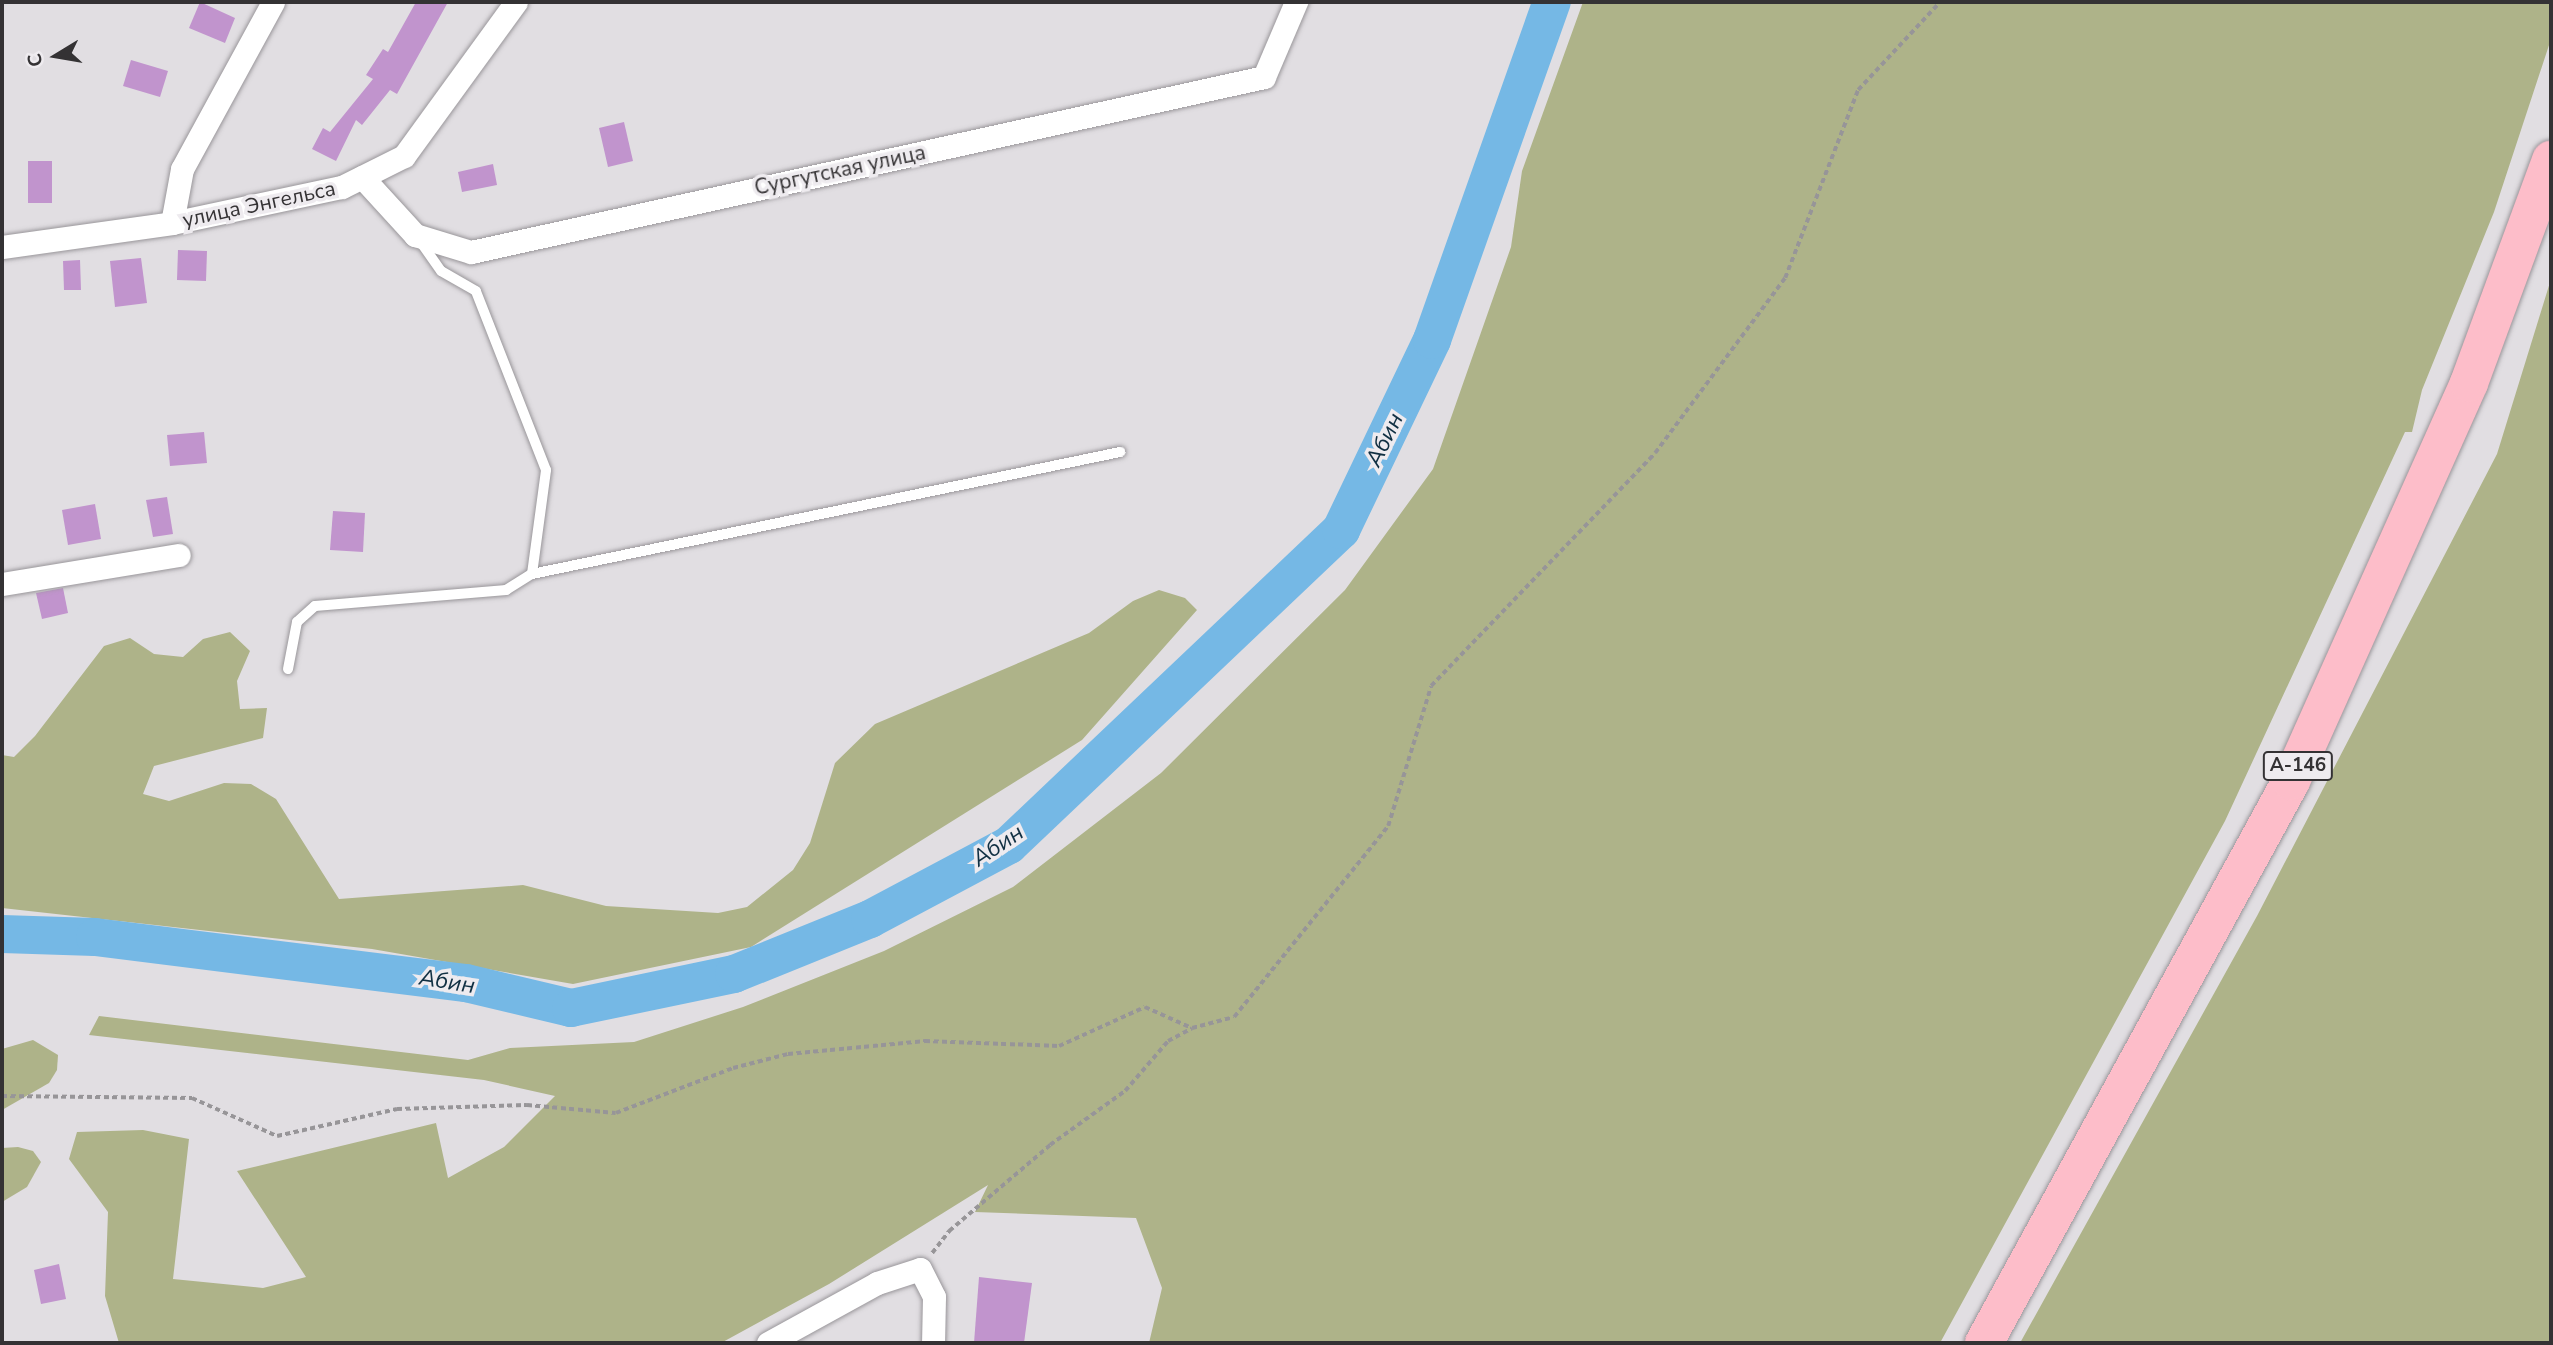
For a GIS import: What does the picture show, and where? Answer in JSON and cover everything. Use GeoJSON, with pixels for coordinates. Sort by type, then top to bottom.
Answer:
{"type":"FeatureCollection","features":[{"type":"Feature","properties":{"kind":"highway","name":"А-146"},"geometry":{"type":"LineString","coordinates":[[1984,1343],[2291,781],[2469,383],[2551,160]]}},
{"type":"Feature","properties":{"kind":"street"},"geometry":{"type":"LineString","coordinates":[[172,223],[182,169],[273,2]]}},
{"type":"Feature","properties":{"kind":"street","name":"улица Энгельса"},"geometry":{"type":"LineString","coordinates":[[2,247],[172,223],[342,187],[404,156],[516,2]]}},
{"type":"Feature","properties":{"kind":"street","name":"Сургутская улица"},"geometry":{"type":"LineString","coordinates":[[415,235],[471,252],[1264,77],[1296,2]]}},
{"type":"Feature","properties":{"kind":"street"},"geometry":{"type":"LineString","coordinates":[[362,177],[415,235]]}},
{"type":"Feature","properties":{"kind":"street"},"geometry":{"type":"LineString","coordinates":[[2,584],[179,555]]}},
{"type":"Feature","properties":{"kind":"street"},"geometry":{"type":"LineString","coordinates":[[768,1343],[877,1283],[920,1269],[934,1297],[933,1343]]}},
{"type":"Feature","properties":{"kind":"lane"},"geometry":{"type":"LineString","coordinates":[[415,235],[441,271],[475,291],[546,470],[532,574]]}},
{"type":"Feature","properties":{"kind":"lane"},"geometry":{"type":"LineString","coordinates":[[288,669],[297,622],[315,606],[506,590],[532,574],[1120,452]]}},
{"type":"Feature","properties":{"kind":"path"},"geometry":{"type":"LineString","coordinates":[[920,1269],[949,1231],[1050,1145],[1125,1091],[1168,1041],[1192,1028],[1234,1017],[1388,826],[1431,686],[1655,453],[1785,278],[1858,90],[1940,2]]}},
{"type":"Feature","properties":{"kind":"path"},"geometry":{"type":"LineString","coordinates":[[2,1096],[192,1098],[276,1136],[397,1109],[527,1105],[616,1113],[788,1054],[925,1041],[1059,1046],[1145,1007],[1192,1028]]}},
{"type":"Feature","properties":{"kind":"green space"},"geometry":{"type":"Polygon","coordinates":[[[1583,2],[2551,2],[2551,39],[2494,212],[2422,390],[2412,432],[2405,432],[2225,821],[1940,1343],[1149,1343],[1162,1288],[1136,1218],[975,1212],[988,1185],[829,1284],[721,1343],[119,1343],[105,1296],[108,1212],[69,1159],[77,1132],[143,1130],[189,1139],[173,1279],[263,1288],[306,1277],[237,1171],[436,1123],[448,1178],[504,1147],[555,1096],[484,1080],[89,1035],[99,1016],[468,1060],[510,1048],[634,1042],[743,1007],[884,951],[1013,887],[1161,773],[1345,590],[1433,469],[1511,247],[1522,171],[1583,2]]]}},
{"type":"Feature","properties":{"kind":"green space"},"geometry":{"type":"Polygon","coordinates":[[[2551,279],[2551,1343],[2020,1343],[2257,916],[2497,454],[2551,279]]]}},
{"type":"Feature","properties":{"kind":"green space"},"geometry":{"type":"Polygon","coordinates":[[[1159,590],[1185,598],[1197,610],[1082,740],[751,947],[573,984],[372,949],[2,908],[2,755],[14,757],[35,736],[104,646],[130,638],[154,654],[183,657],[203,639],[230,632],[250,651],[237,681],[240,709],[267,708],[263,738],[154,766],[143,794],[169,801],[224,783],[251,784],[276,799],[339,899],[523,885],[606,906],[718,913],[747,907],[793,870],[810,843],[835,763],[875,724],[1089,633],[1133,601],[1159,590]]]}},
{"type":"Feature","properties":{"kind":"green space"},"geometry":{"type":"Polygon","coordinates":[[[33,1040],[58,1055],[57,1070],[49,1083],[2,1110],[2,1049],[33,1040]]]}},
{"type":"Feature","properties":{"kind":"green space"},"geometry":{"type":"Polygon","coordinates":[[[18,1147],[33,1151],[41,1162],[27,1187],[2,1202],[2,1148],[18,1147]]]}},
{"type":"Feature","properties":{"kind":"building"},"geometry":{"type":"Polygon","coordinates":[[[200,2],[235,18],[225,43],[189,28],[200,2]]]}},
{"type":"Feature","properties":{"kind":"building"},"geometry":{"type":"Polygon","coordinates":[[[416,2],[448,2],[397,94],[390,90],[362,125],[356,120],[336,161],[312,149],[323,128],[330,132],[373,79],[366,75],[383,49],[388,52],[416,2]]]}},
{"type":"Feature","properties":{"kind":"building"},"geometry":{"type":"Polygon","coordinates":[[[131,60],[168,71],[160,97],[123,86],[131,60]]]}},
{"type":"Feature","properties":{"kind":"building"},"geometry":{"type":"Polygon","coordinates":[[[624,122],[633,161],[608,167],[599,128],[624,122]]]}},
{"type":"Feature","properties":{"kind":"building"},"geometry":{"type":"Polygon","coordinates":[[[28,161],[52,161],[52,203],[28,203],[28,161]]]}},
{"type":"Feature","properties":{"kind":"building"},"geometry":{"type":"Polygon","coordinates":[[[493,164],[497,185],[462,192],[458,172],[493,164]]]}},
{"type":"Feature","properties":{"kind":"building"},"geometry":{"type":"Polygon","coordinates":[[[178,250],[207,251],[206,281],[177,280],[178,250]]]}},
{"type":"Feature","properties":{"kind":"building"},"geometry":{"type":"Polygon","coordinates":[[[141,258],[147,303],[115,307],[110,261],[141,258]]]}},
{"type":"Feature","properties":{"kind":"building"},"geometry":{"type":"Polygon","coordinates":[[[80,260],[81,290],[64,290],[63,261],[80,260]]]}},
{"type":"Feature","properties":{"kind":"building"},"geometry":{"type":"Polygon","coordinates":[[[204,432],[207,463],[170,466],[167,435],[204,432]]]}},
{"type":"Feature","properties":{"kind":"building"},"geometry":{"type":"Polygon","coordinates":[[[167,497],[173,534],[153,537],[146,500],[167,497]]]}},
{"type":"Feature","properties":{"kind":"building"},"geometry":{"type":"Polygon","coordinates":[[[95,504],[101,539],[68,545],[62,510],[95,504]]]}},
{"type":"Feature","properties":{"kind":"building"},"geometry":{"type":"Polygon","coordinates":[[[333,511],[365,513],[363,552],[330,550],[333,511]]]}},
{"type":"Feature","properties":{"kind":"building"},"geometry":{"type":"Polygon","coordinates":[[[63,588],[68,613],[42,619],[36,593],[63,588]]]}},
{"type":"Feature","properties":{"kind":"building"},"geometry":{"type":"Polygon","coordinates":[[[59,1264],[66,1299],[41,1304],[34,1270],[59,1264]]]}},
{"type":"Feature","properties":{"kind":"building"},"geometry":{"type":"Polygon","coordinates":[[[979,1277],[1032,1283],[1024,1343],[974,1343],[979,1277]]]}},
{"type":"Feature","properties":{"kind":"waterway","name":"Абин"},"geometry":{"type":"LineString","coordinates":[[2,934],[95,937],[466,983],[571,1008],[734,974],[870,919],[1009,845],[1341,530],[1432,340],[1552,2]]}}]}
